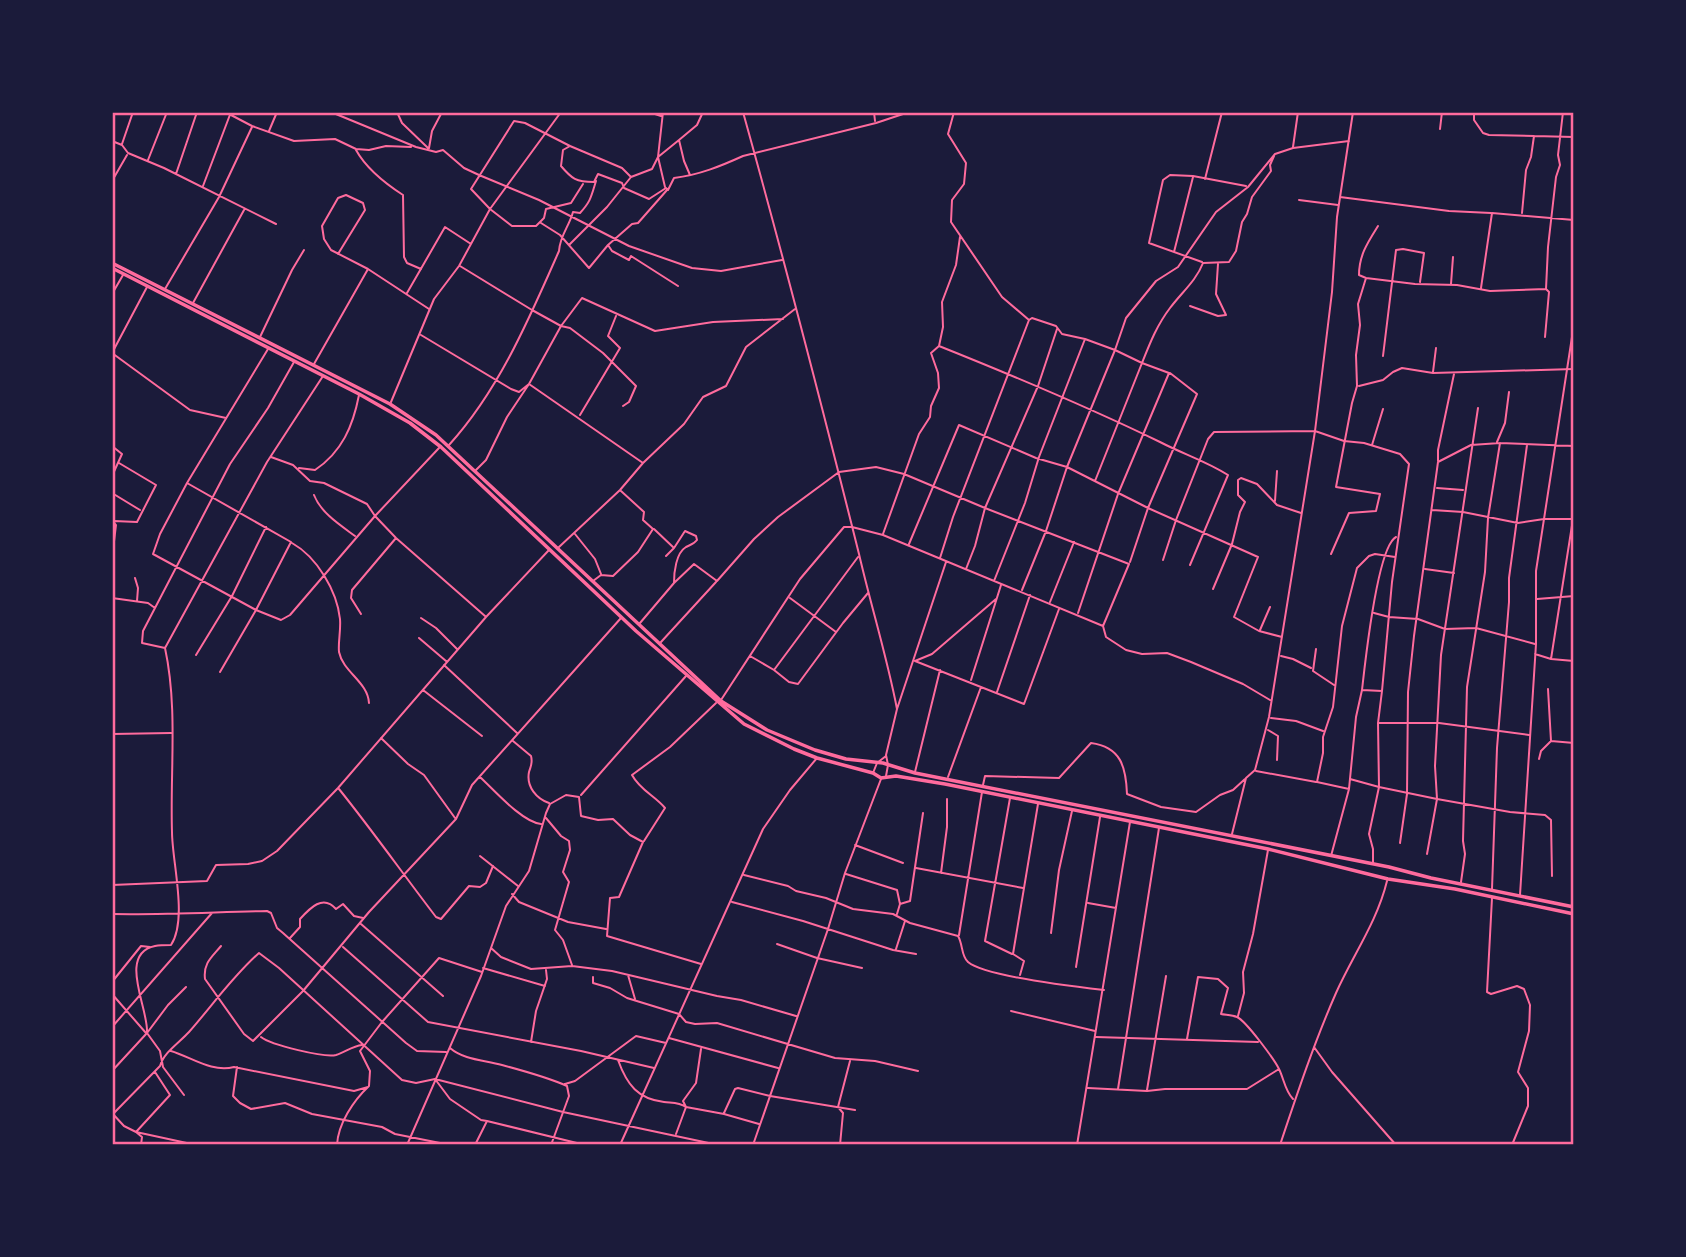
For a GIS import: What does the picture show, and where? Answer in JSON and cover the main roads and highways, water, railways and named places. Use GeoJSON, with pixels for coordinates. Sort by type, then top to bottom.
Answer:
{"type":"FeatureCollection","features":[{"type":"Feature","properties":{"kind":"highway"},"geometry":{"type":"LineString","coordinates":[[112,263],[390,404],[449,445],[744,724],[817,758],[884,777],[913,778],[1130,821],[1268,849],[1388,878],[1574,914]]}},
{"type":"Feature","properties":{"kind":"highway"},"geometry":{"type":"LineString","coordinates":[[112,268],[400,417],[441,447],[687,676],[719,701],[767,730],[815,750],[846,759],[888,765],[915,773],[1386,866],[1431,878],[1574,907]]}},
{"type":"Feature","properties":{"kind":"highway"},"geometry":{"type":"LineString","coordinates":[[1386,866],[1388,878]]}},
{"type":"Feature","properties":{"kind":"highway"},"geometry":{"type":"LineString","coordinates":[[1388,878],[1395,868]]}}]}
